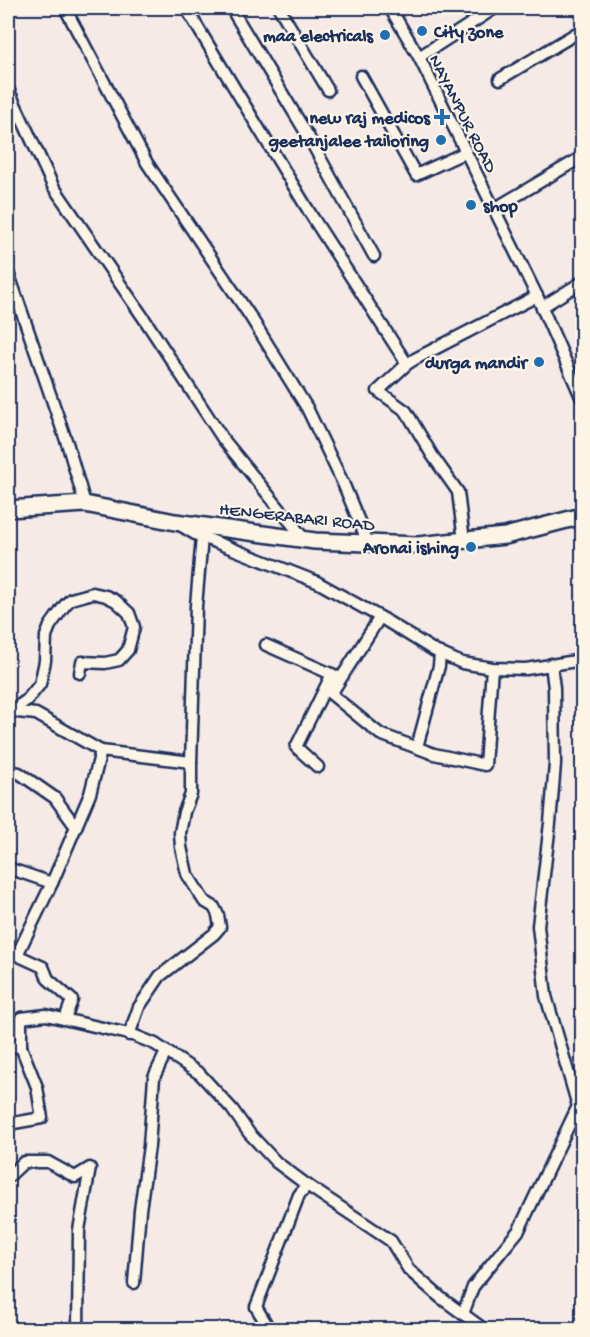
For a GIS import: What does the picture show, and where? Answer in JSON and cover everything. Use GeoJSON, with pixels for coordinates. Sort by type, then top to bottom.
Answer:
{"type":"FeatureCollection","features":[{"type":"Feature","properties":{"kind":"main road","name":"HENGERABARI ROAD"},"geometry":{"type":"LineString","coordinates":[[8,509],[86,504],[175,522],[305,540],[418,545],[505,537],[582,516]]}},
{"type":"Feature","properties":{"kind":"street"},"geometry":{"type":"LineString","coordinates":[[65,8],[147,163],[250,316],[307,408],[343,483],[368,543]]}},
{"type":"Feature","properties":{"kind":"street"},"geometry":{"type":"LineString","coordinates":[[186,8],[313,218],[407,364]]}},
{"type":"Feature","properties":{"kind":"street"},"geometry":{"type":"LineString","coordinates":[[231,8],[308,136],[374,256]]}},
{"type":"Feature","properties":{"kind":"street"},"geometry":{"type":"LineString","coordinates":[[279,8],[328,90]]}},
{"type":"Feature","properties":{"kind":"street","name":"NAYANPUR ROAD"},"geometry":{"type":"LineString","coordinates":[[390,8],[419,57],[579,380],[582,399]]}},
{"type":"Feature","properties":{"kind":"street"},"geometry":{"type":"LineString","coordinates":[[419,57],[495,8]]}},
{"type":"Feature","properties":{"kind":"street"},"geometry":{"type":"LineString","coordinates":[[500,79],[582,30]]}},
{"type":"Feature","properties":{"kind":"street"},"geometry":{"type":"LineString","coordinates":[[361,76],[416,175],[466,152]]}},
{"type":"Feature","properties":{"kind":"street"},"geometry":{"type":"LineString","coordinates":[[8,89],[53,186],[223,439],[305,540]]}},
{"type":"Feature","properties":{"kind":"street"},"geometry":{"type":"LineString","coordinates":[[494,209],[582,157]]}},
{"type":"Feature","properties":{"kind":"street"},"geometry":{"type":"LineString","coordinates":[[8,272],[86,504]]}},
{"type":"Feature","properties":{"kind":"street"},"geometry":{"type":"LineString","coordinates":[[542,307],[582,282]]}},
{"type":"Feature","properties":{"kind":"street"},"geometry":{"type":"LineString","coordinates":[[464,541],[458,492],[432,455],[406,411],[378,391],[407,364],[537,296]]}},
{"type":"Feature","properties":{"kind":"street"},"geometry":{"type":"LineString","coordinates":[[175,522],[202,537],[317,582],[440,653],[462,663],[492,668],[526,669],[582,660]]}},
{"type":"Feature","properties":{"kind":"street"},"geometry":{"type":"LineString","coordinates":[[129,1035],[139,1007],[160,976],[220,927],[214,907],[204,901],[187,874],[180,833],[184,812],[191,794],[196,606],[202,537]]}},
{"type":"Feature","properties":{"kind":"street"},"geometry":{"type":"LineString","coordinates":[[9,711],[27,700],[40,684],[45,661],[46,636],[65,605],[71,599],[93,594],[106,596],[116,601],[129,613],[134,627],[128,650],[119,660],[105,663],[82,662],[80,673]]}},
{"type":"Feature","properties":{"kind":"street"},"geometry":{"type":"LineString","coordinates":[[318,767],[296,747],[337,676],[380,617]]}},
{"type":"Feature","properties":{"kind":"street"},"geometry":{"type":"LineString","coordinates":[[266,645],[337,676]]}},
{"type":"Feature","properties":{"kind":"street"},"geometry":{"type":"LineString","coordinates":[[417,747],[439,666],[440,653]]}},
{"type":"Feature","properties":{"kind":"street"},"geometry":{"type":"LineString","coordinates":[[463,1314],[473,1287],[519,1230],[580,1104],[546,996],[538,926],[555,764],[554,688],[551,664]]}},
{"type":"Feature","properties":{"kind":"street"},"geometry":{"type":"LineString","coordinates":[[337,676],[331,694],[380,734],[434,754],[485,765],[492,668]]}},
{"type":"Feature","properties":{"kind":"street"},"geometry":{"type":"LineString","coordinates":[[9,711],[36,714],[101,752],[191,762]]}},
{"type":"Feature","properties":{"kind":"street"},"geometry":{"type":"LineString","coordinates":[[64,1019],[72,1000],[48,980],[43,967],[12,953],[52,883],[90,794],[101,752]]}},
{"type":"Feature","properties":{"kind":"street"},"geometry":{"type":"LineString","coordinates":[[8,770],[19,773],[55,798],[76,827]]}},
{"type":"Feature","properties":{"kind":"street"},"geometry":{"type":"LineString","coordinates":[[8,867],[52,883]]}},
{"type":"Feature","properties":{"kind":"street"},"geometry":{"type":"LineString","coordinates":[[8,1124],[42,1118],[37,1088],[21,1047],[21,1018],[46,1015],[129,1035],[155,1044],[200,1074],[276,1162],[391,1241],[409,1270],[441,1298],[485,1329]]}},
{"type":"Feature","properties":{"kind":"street"},"geometry":{"type":"LineString","coordinates":[[8,1046],[21,1047]]}},
{"type":"Feature","properties":{"kind":"street"},"geometry":{"type":"LineString","coordinates":[[134,1283],[154,1077],[166,1052]]}},
{"type":"Feature","properties":{"kind":"street"},"geometry":{"type":"LineString","coordinates":[[8,1177],[24,1162],[48,1162],[75,1177],[90,1168],[79,1230],[78,1329]]}},
{"type":"Feature","properties":{"kind":"street"},"geometry":{"type":"LineString","coordinates":[[270,1329],[256,1306],[299,1195],[307,1185]]}},
{"type":"Feature","properties":{"kind":"place","name":"City zone"},"geometry":{"type":"Point","coordinates":[422,31]}},
{"type":"Feature","properties":{"kind":"place","name":"maa electricals"},"geometry":{"type":"Point","coordinates":[385,35]}},
{"type":"Feature","properties":{"kind":"place","name":"new raj medicos"},"geometry":{"type":"Point","coordinates":[442,117]}},
{"type":"Feature","properties":{"kind":"place","name":"geetanjalee tailoring"},"geometry":{"type":"Point","coordinates":[441,140]}},
{"type":"Feature","properties":{"kind":"place","name":"shop"},"geometry":{"type":"Point","coordinates":[471,205]}},
{"type":"Feature","properties":{"kind":"place","name":"durga mandir"},"geometry":{"type":"Point","coordinates":[539,362]}},
{"type":"Feature","properties":{"kind":"place","name":"Aronai ishing"},"geometry":{"type":"Point","coordinates":[471,547]}}]}
